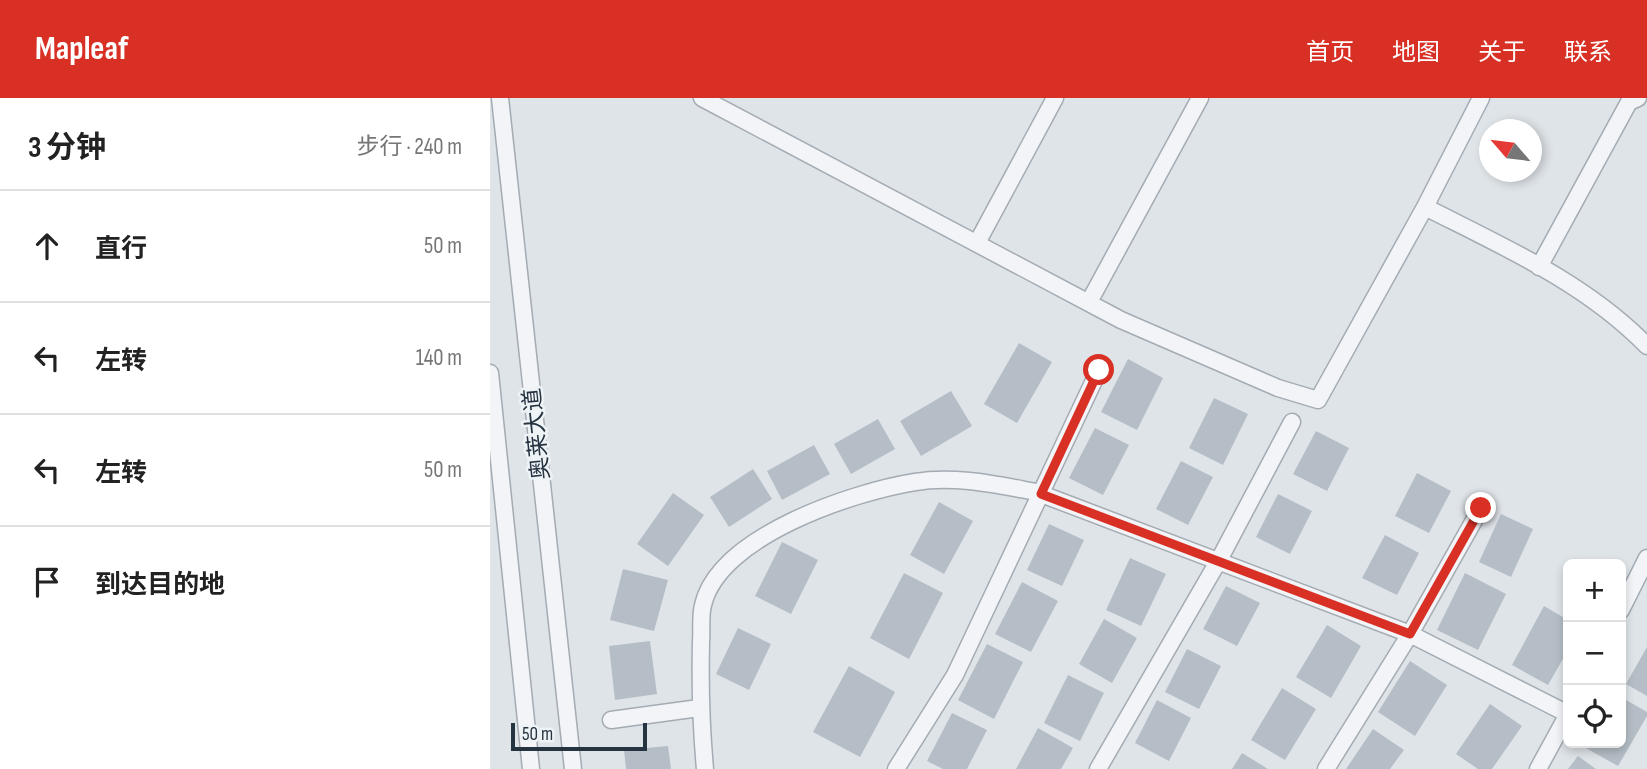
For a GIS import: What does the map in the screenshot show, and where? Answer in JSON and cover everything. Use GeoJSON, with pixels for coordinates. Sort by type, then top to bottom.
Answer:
{"type":"FeatureCollection","features":[{"type":"Feature","properties":{"kind":"street","name":"奥莱大道"},"geometry":{"type":"LineString","coordinates":[[500,98],[573,769]]}},
{"type":"Feature","properties":{"kind":"street"},"geometry":{"type":"LineString","coordinates":[[702,98],[1089,303],[1278,388],[1318,400],[1481,98]]}},
{"type":"Feature","properties":{"kind":"street"},"geometry":{"type":"LineString","coordinates":[[977,243],[1055,98]]}},
{"type":"Feature","properties":{"kind":"street"},"geometry":{"type":"LineString","coordinates":[[1089,303],[1200,98]]}},
{"type":"Feature","properties":{"kind":"street"},"geometry":{"type":"LineString","coordinates":[[1539,267],[1629,102],[1639,98]]}},
{"type":"Feature","properties":{"kind":"street"},"geometry":{"type":"LineString","coordinates":[[1425,206],[1539,267],[1618,316],[1647,346]]}},
{"type":"Feature","properties":{"kind":"street"},"geometry":{"type":"LineString","coordinates":[[896,769],[955,675],[1099,370]]}},
{"type":"Feature","properties":{"kind":"street","name":"奥莱大道"},"geometry":{"type":"LineString","coordinates":[[490,373],[531,769]]}},
{"type":"Feature","properties":{"kind":"street"},"geometry":{"type":"LineString","coordinates":[[1098,769],[1219,560],[1292,422]]}},
{"type":"Feature","properties":{"kind":"street"},"geometry":{"type":"LineString","coordinates":[[705,769],[699,708],[703,604],[721,571],[761,536],[830,503],[916,481],[988,483],[1041,494],[1410,634],[1563,710]]}},
{"type":"Feature","properties":{"kind":"street"},"geometry":{"type":"LineString","coordinates":[[1326,769],[1410,634],[1481,508]]}},
{"type":"Feature","properties":{"kind":"street"},"geometry":{"type":"LineString","coordinates":[[1626,604],[1641,585],[1647,558]]}},
{"type":"Feature","properties":{"kind":"street"},"geometry":{"type":"LineString","coordinates":[[611,720],[699,708]]}},
{"type":"Feature","properties":{"kind":"street"},"geometry":{"type":"LineString","coordinates":[[1538,769],[1563,722]]}},
{"type":"Feature","properties":{"kind":"building"},"geometry":{"type":"Polygon","coordinates":[[[1019,343],[1052,362],[1017,423],[984,404],[1019,343]]]}},
{"type":"Feature","properties":{"kind":"building"},"geometry":{"type":"Polygon","coordinates":[[[1128,359],[1163,378],[1137,430],[1101,412],[1128,359]]]}},
{"type":"Feature","properties":{"kind":"building"},"geometry":{"type":"Polygon","coordinates":[[[951,391],[972,426],[921,456],[900,421],[951,391]]]}},
{"type":"Feature","properties":{"kind":"building"},"geometry":{"type":"Polygon","coordinates":[[[1214,398],[1248,414],[1223,465],[1189,448],[1214,398]]]}},
{"type":"Feature","properties":{"kind":"building"},"geometry":{"type":"Polygon","coordinates":[[[878,419],[895,449],[851,474],[834,444],[878,419]]]}},
{"type":"Feature","properties":{"kind":"building"},"geometry":{"type":"Polygon","coordinates":[[[1095,428],[1129,445],[1103,495],[1069,478],[1095,428]]]}},
{"type":"Feature","properties":{"kind":"building"},"geometry":{"type":"Polygon","coordinates":[[[1316,431],[1349,448],[1327,491],[1293,474],[1316,431]]]}},
{"type":"Feature","properties":{"kind":"building"},"geometry":{"type":"Polygon","coordinates":[[[814,445],[830,474],[782,500],[767,471],[814,445]]]}},
{"type":"Feature","properties":{"kind":"building"},"geometry":{"type":"Polygon","coordinates":[[[1181,461],[1213,477],[1188,525],[1156,509],[1181,461]]]}},
{"type":"Feature","properties":{"kind":"building"},"geometry":{"type":"Polygon","coordinates":[[[753,469],[772,499],[729,527],[710,497],[753,469]]]}},
{"type":"Feature","properties":{"kind":"building"},"geometry":{"type":"Polygon","coordinates":[[[1417,473],[1451,491],[1429,533],[1395,516],[1417,473]]]}},
{"type":"Feature","properties":{"kind":"building"},"geometry":{"type":"Polygon","coordinates":[[[673,493],[704,515],[668,566],[637,544],[673,493]]]}},
{"type":"Feature","properties":{"kind":"building"},"geometry":{"type":"Polygon","coordinates":[[[1278,494],[1312,511],[1290,554],[1256,537],[1278,494]]]}},
{"type":"Feature","properties":{"kind":"building"},"geometry":{"type":"Polygon","coordinates":[[[939,502],[973,521],[944,574],[910,555],[939,502]]]}},
{"type":"Feature","properties":{"kind":"building"},"geometry":{"type":"Polygon","coordinates":[[[1501,514],[1533,529],[1511,577],[1479,562],[1501,514]]]}},
{"type":"Feature","properties":{"kind":"building"},"geometry":{"type":"Polygon","coordinates":[[[1049,524],[1084,540],[1062,586],[1027,570],[1049,524]]]}},
{"type":"Feature","properties":{"kind":"building"},"geometry":{"type":"Polygon","coordinates":[[[1385,535],[1419,553],[1397,595],[1362,578],[1385,535]]]}},
{"type":"Feature","properties":{"kind":"building"},"geometry":{"type":"Polygon","coordinates":[[[782,542],[818,560],[791,614],[755,596],[782,542]]]}},
{"type":"Feature","properties":{"kind":"building"},"geometry":{"type":"Polygon","coordinates":[[[1130,558],[1166,574],[1141,626],[1106,610],[1130,558]]]}},
{"type":"Feature","properties":{"kind":"building"},"geometry":{"type":"Polygon","coordinates":[[[623,569],[668,580],[654,631],[610,620],[623,569]]]}},
{"type":"Feature","properties":{"kind":"building"},"geometry":{"type":"Polygon","coordinates":[[[904,573],[943,593],[909,659],[870,638],[904,573]]]}},
{"type":"Feature","properties":{"kind":"building"},"geometry":{"type":"Polygon","coordinates":[[[1465,573],[1506,594],[1478,650],[1437,630],[1465,573]]]}},
{"type":"Feature","properties":{"kind":"building"},"geometry":{"type":"Polygon","coordinates":[[[1022,582],[1058,601],[1031,652],[995,634],[1022,582]]]}},
{"type":"Feature","properties":{"kind":"building"},"geometry":{"type":"Polygon","coordinates":[[[1226,586],[1260,603],[1237,646],[1203,629],[1226,586]]]}},
{"type":"Feature","properties":{"kind":"building"},"geometry":{"type":"Polygon","coordinates":[[[1544,606],[1563,617],[1563,659],[1548,685],[1512,665],[1544,606]]]}},
{"type":"Feature","properties":{"kind":"building"},"geometry":{"type":"Polygon","coordinates":[[[1104,619],[1137,638],[1112,683],[1079,664],[1104,619]]]}},
{"type":"Feature","properties":{"kind":"building"},"geometry":{"type":"Polygon","coordinates":[[[1327,625],[1361,646],[1331,698],[1296,677],[1327,625]]]}},
{"type":"Feature","properties":{"kind":"building"},"geometry":{"type":"Polygon","coordinates":[[[738,628],[771,644],[749,690],[716,674],[738,628]]]}},
{"type":"Feature","properties":{"kind":"building"},"geometry":{"type":"Polygon","coordinates":[[[650,641],[657,694],[615,700],[609,646],[650,641]]]}},
{"type":"Feature","properties":{"kind":"building"},"geometry":{"type":"Polygon","coordinates":[[[987,644],[1023,662],[994,719],[958,700],[987,644]]]}},
{"type":"Feature","properties":{"kind":"building"},"geometry":{"type":"Polygon","coordinates":[[[1647,647],[1647,696],[1626,684],[1647,647]]]}},
{"type":"Feature","properties":{"kind":"building"},"geometry":{"type":"Polygon","coordinates":[[[1187,649],[1221,666],[1199,709],[1165,692],[1187,649]]]}},
{"type":"Feature","properties":{"kind":"building"},"geometry":{"type":"Polygon","coordinates":[[[1410,661],[1447,685],[1415,736],[1378,712],[1410,661]]]}},
{"type":"Feature","properties":{"kind":"building"},"geometry":{"type":"Polygon","coordinates":[[[849,666],[895,692],[860,757],[813,732],[849,666]]]}},
{"type":"Feature","properties":{"kind":"building"},"geometry":{"type":"Polygon","coordinates":[[[1068,675],[1104,693],[1080,741],[1044,723],[1068,675]]]}},
{"type":"Feature","properties":{"kind":"building"},"geometry":{"type":"Polygon","coordinates":[[[1282,688],[1316,709],[1285,760],[1251,740],[1282,688]]]}},
{"type":"Feature","properties":{"kind":"building"},"geometry":{"type":"Polygon","coordinates":[[[1157,700],[1191,718],[1169,761],[1135,743],[1157,700]]]}},
{"type":"Feature","properties":{"kind":"building"},"geometry":{"type":"Polygon","coordinates":[[[1626,700],[1647,712],[1647,716],[1618,766],[1586,748],[1626,748],[1626,700]]]}},
{"type":"Feature","properties":{"kind":"building"},"geometry":{"type":"Polygon","coordinates":[[[1490,704],[1522,726],[1492,769],[1478,769],[1456,754],[1490,704]]]}},
{"type":"Feature","properties":{"kind":"building"},"geometry":{"type":"Polygon","coordinates":[[[952,713],[987,730],[967,769],[943,769],[927,761],[952,713]]]}},
{"type":"Feature","properties":{"kind":"building"},"geometry":{"type":"Polygon","coordinates":[[[1038,728],[1073,748],[1061,769],[1016,769],[1038,728]]]}},
{"type":"Feature","properties":{"kind":"building"},"geometry":{"type":"Polygon","coordinates":[[[1373,729],[1404,750],[1390,769],[1346,769],[1373,729]]]}},
{"type":"Feature","properties":{"kind":"building"},"geometry":{"type":"Polygon","coordinates":[[[668,746],[671,769],[626,769],[624,750],[668,746]]]}},
{"type":"Feature","properties":{"kind":"building"},"geometry":{"type":"Polygon","coordinates":[[[1242,753],[1268,769],[1232,769],[1242,753]]]}},
{"type":"Feature","properties":{"kind":"building"},"geometry":{"type":"Polygon","coordinates":[[[1578,756],[1596,769],[1568,769],[1578,756]]]}},
{"type":"Feature","properties":{"kind":"route"},"geometry":{"type":"LineString","coordinates":[[1099,370],[1041,494],[1410,634],[1481,508]]}}]}
